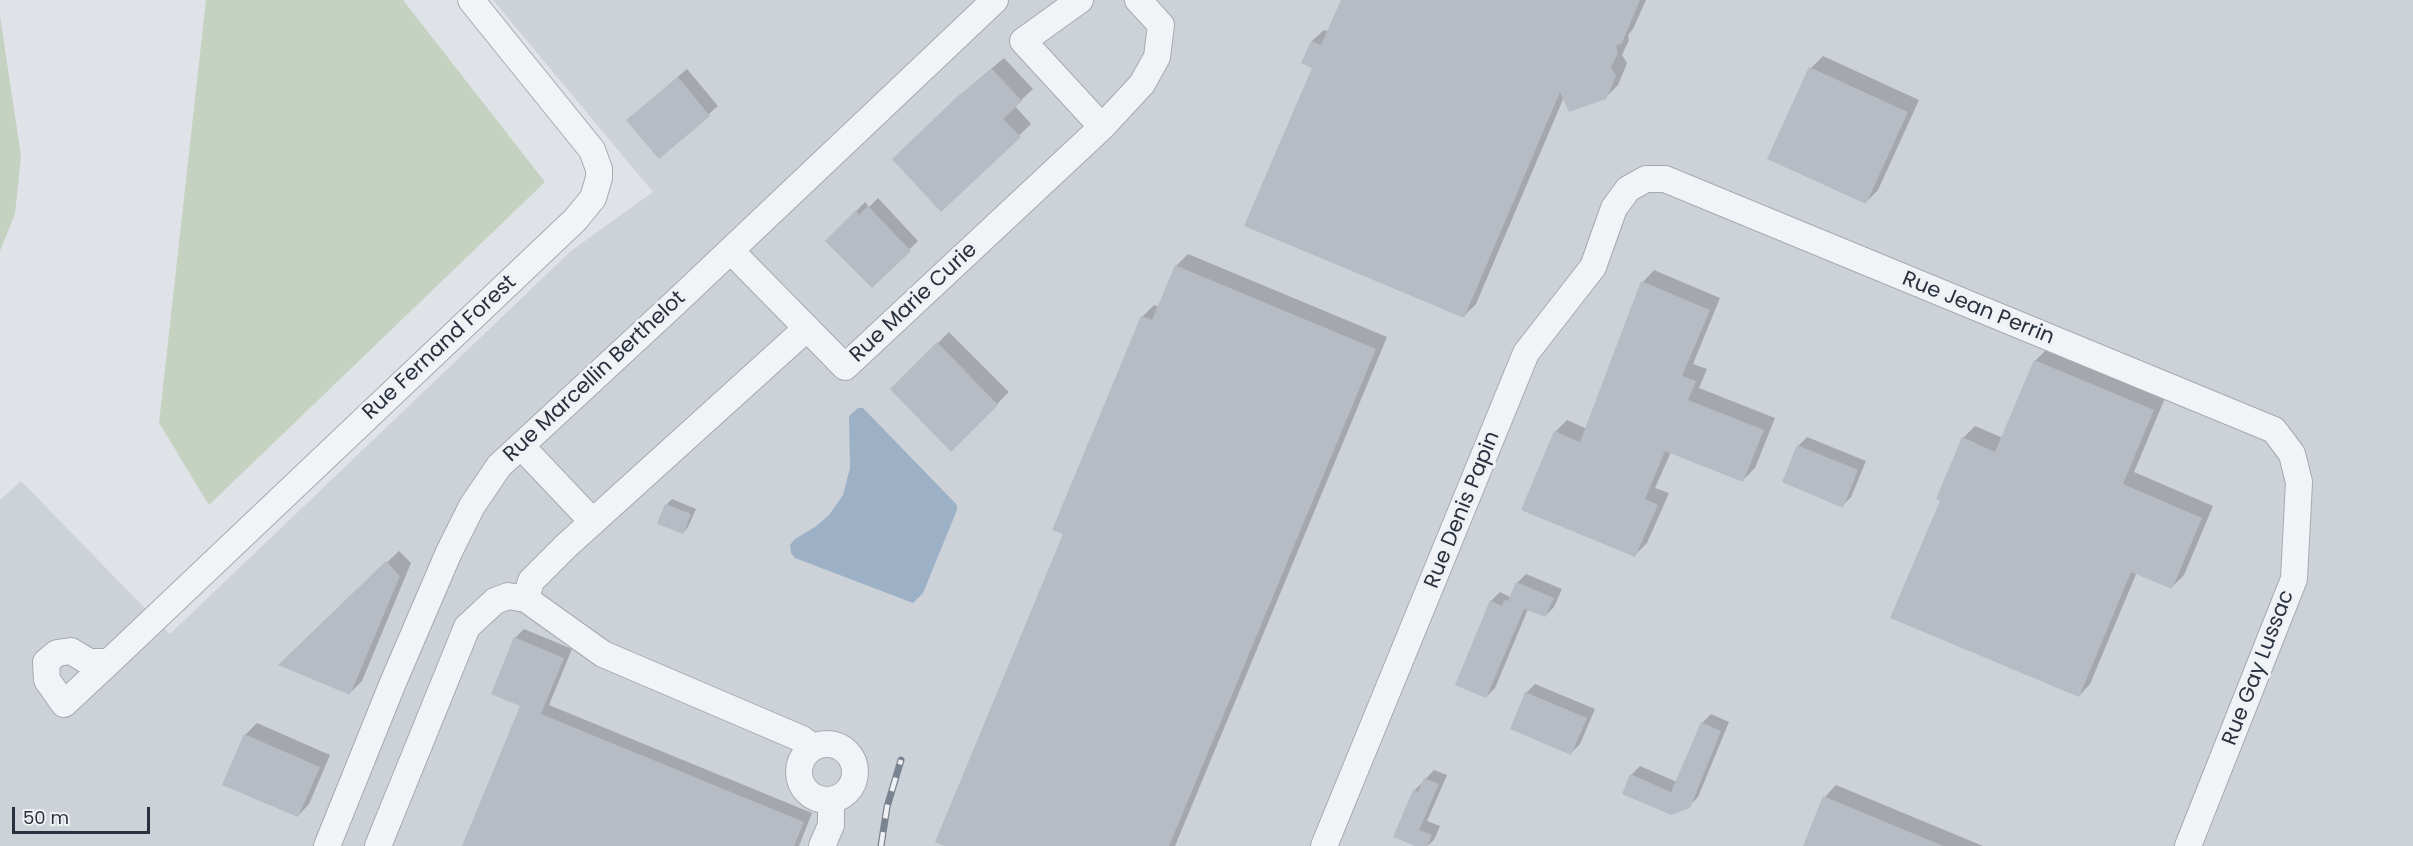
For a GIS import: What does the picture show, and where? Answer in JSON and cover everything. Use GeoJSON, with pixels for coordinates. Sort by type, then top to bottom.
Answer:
{"type":"FeatureCollection","features":[{"type":"Feature","properties":{"kind":"street","name":"Rue Fernand Forest"},"geometry":{"type":"LineString","coordinates":[[109,662],[575,220],[593,198],[599,178],[599,169],[592,150],[471,0]]}},
{"type":"Feature","properties":{"kind":"street","name":"Rue Marcellin Berthelot"},"geometry":{"type":"LineString","coordinates":[[327,846],[449,552],[472,506],[499,466],[731,251],[994,0]]}},
{"type":"Feature","properties":{"kind":"street"},"geometry":{"type":"LineString","coordinates":[[1080,0],[1023,41],[1102,127],[1142,84],[1157,57],[1161,25],[1138,0]]}},
{"type":"Feature","properties":{"kind":"street","name":"Rue Marie Curie"},"geometry":{"type":"LineString","coordinates":[[731,251],[845,367],[1102,127]]}},
{"type":"Feature","properties":{"kind":"street","name":"Rue Jean Perrin"},"geometry":{"type":"LineString","coordinates":[[1628,189],[1646,179],[1665,178],[2274,430],[2292,454],[2299,482]]}},
{"type":"Feature","properties":{"kind":"street","name":"Rue Denis Papin"},"geometry":{"type":"LineString","coordinates":[[1324,846],[1526,354],[1593,267],[1614,208],[1628,189]]}},
{"type":"Feature","properties":{"kind":"street"},"geometry":{"type":"LineString","coordinates":[[526,599],[531,581],[807,328]]}},
{"type":"Feature","properties":{"kind":"street"},"geometry":{"type":"LineString","coordinates":[[520,446],[593,522]]}},
{"type":"Feature","properties":{"kind":"street","name":"Rue Gay Lussac"},"geometry":{"type":"LineString","coordinates":[[2188,846],[2294,579],[2299,482]]}},
{"type":"Feature","properties":{"kind":"street"},"geometry":{"type":"LineString","coordinates":[[378,846],[467,627],[495,601],[508,596],[526,599],[603,654],[802,738],[813,747]]}},
{"type":"Feature","properties":{"kind":"street"},"geometry":{"type":"LineString","coordinates":[[829,744],[837,746],[851,757],[855,766],[852,784],[847,792],[831,800],[814,796],[802,784],[799,767],[807,752],[813,747],[829,744]]}},
{"type":"Feature","properties":{"kind":"street"},"geometry":{"type":"LineString","coordinates":[[822,846],[831,825],[831,800]]}},
{"type":"Feature","properties":{"kind":"shaded area"},"geometry":{"type":"Polygon","coordinates":[[[493,0],[2413,0],[2413,846],[0,846],[0,500],[21,481],[170,634],[571,251],[653,192],[493,0]]]}},
{"type":"Feature","properties":{"kind":"green space"},"geometry":{"type":"Polygon","coordinates":[[[206,0],[403,0],[545,182],[209,505],[159,423],[206,0]]]}},
{"type":"Feature","properties":{"kind":"green space"},"geometry":{"type":"Polygon","coordinates":[[[0,16],[21,156],[15,214],[0,251],[0,16]]]}},
{"type":"Feature","properties":{"kind":"water"},"geometry":{"type":"Polygon","coordinates":[[[858,408],[863,408],[957,505],[957,510],[923,593],[913,603],[795,558],[791,553],[790,545],[795,539],[829,515],[843,495],[850,468],[849,416],[858,408]]]}},
{"type":"Feature","properties":{"kind":"building"},"geometry":{"type":"Polygon","coordinates":[[[1341,0],[1640,0],[1622,43],[1616,46],[1618,53],[1611,67],[1616,76],[1606,99],[1569,112],[1560,92],[1464,318],[1244,226],[1312,68],[1301,63],[1311,41],[1321,45],[1341,0]]]}},
{"type":"Feature","properties":{"kind":"building"},"geometry":{"type":"Polygon","coordinates":[[[1809,67],[1908,112],[1866,204],[1767,159],[1809,67]]]}},
{"type":"Feature","properties":{"kind":"building"},"geometry":{"type":"Polygon","coordinates":[[[992,69],[1022,101],[1003,119],[1021,137],[941,212],[892,159],[958,96],[992,69]]]}},
{"type":"Feature","properties":{"kind":"building"},"geometry":{"type":"Polygon","coordinates":[[[678,77],[710,116],[659,159],[626,120],[678,77]]]}},
{"type":"Feature","properties":{"kind":"building"},"geometry":{"type":"Polygon","coordinates":[[[868,206],[911,251],[872,288],[825,241],[856,210],[859,215],[868,206]]]}},
{"type":"Feature","properties":{"kind":"building"},"geometry":{"type":"Polygon","coordinates":[[[1175,265],[1376,349],[1169,846],[944,846],[935,842],[1063,534],[1052,530],[1141,316],[1152,320],[1175,265]]]}},
{"type":"Feature","properties":{"kind":"building"},"geometry":{"type":"Polygon","coordinates":[[[1641,281],[1710,310],[1682,376],[1696,381],[1688,400],[1764,430],[1743,482],[1665,451],[1645,499],[1658,505],[1635,557],[1521,510],[1554,431],[1580,442],[1641,281]]]}},
{"type":"Feature","properties":{"kind":"building"},"geometry":{"type":"Polygon","coordinates":[[[937,342],[998,405],[951,452],[890,389],[937,342]]]}},
{"type":"Feature","properties":{"kind":"building"},"geometry":{"type":"Polygon","coordinates":[[[2034,360],[2154,410],[2123,484],[2202,518],[2172,589],[2131,572],[2079,697],[1890,618],[1940,501],[1936,499],[1962,437],[1995,452],[2034,360]]]}},
{"type":"Feature","properties":{"kind":"building"},"geometry":{"type":"Polygon","coordinates":[[[1797,445],[1858,470],[1843,508],[1782,482],[1797,445]]]}},
{"type":"Feature","properties":{"kind":"building"},"geometry":{"type":"Polygon","coordinates":[[[665,504],[691,514],[683,534],[657,524],[665,504]]]}},
{"type":"Feature","properties":{"kind":"building"},"geometry":{"type":"Polygon","coordinates":[[[386,561],[400,576],[350,695],[278,665],[386,561]]]}},
{"type":"Feature","properties":{"kind":"building"},"geometry":{"type":"Polygon","coordinates":[[[1516,582],[1554,598],[1545,617],[1524,609],[1486,698],[1455,685],[1490,600],[1502,606],[1504,600],[1508,601],[1516,582]]]}},
{"type":"Feature","properties":{"kind":"building"},"geometry":{"type":"Polygon","coordinates":[[[514,637],[564,658],[541,714],[804,822],[794,846],[462,846],[520,706],[491,694],[514,637]]]}},
{"type":"Feature","properties":{"kind":"building"},"geometry":{"type":"Polygon","coordinates":[[[1525,692],[1587,718],[1571,755],[1510,729],[1525,692]]]}},
{"type":"Feature","properties":{"kind":"building"},"geometry":{"type":"Polygon","coordinates":[[[1701,722],[1721,731],[1690,808],[1671,815],[1622,794],[1630,774],[1671,792],[1701,722]]]}},
{"type":"Feature","properties":{"kind":"building"},"geometry":{"type":"Polygon","coordinates":[[[244,734],[320,767],[298,817],[222,785],[244,734]]]}},
{"type":"Feature","properties":{"kind":"building"},"geometry":{"type":"Polygon","coordinates":[[[1424,778],[1439,784],[1419,830],[1432,835],[1427,846],[1415,846],[1393,837],[1413,790],[1418,792],[1424,778]]]}},
{"type":"Feature","properties":{"kind":"building"},"geometry":{"type":"Polygon","coordinates":[[[1823,796],[1943,846],[1803,846],[1823,796]]]}},
{"type":"Feature","properties":{"kind":"railway"},"geometry":{"type":"LineString","coordinates":[[881,846],[887,807],[901,760]]}}]}
